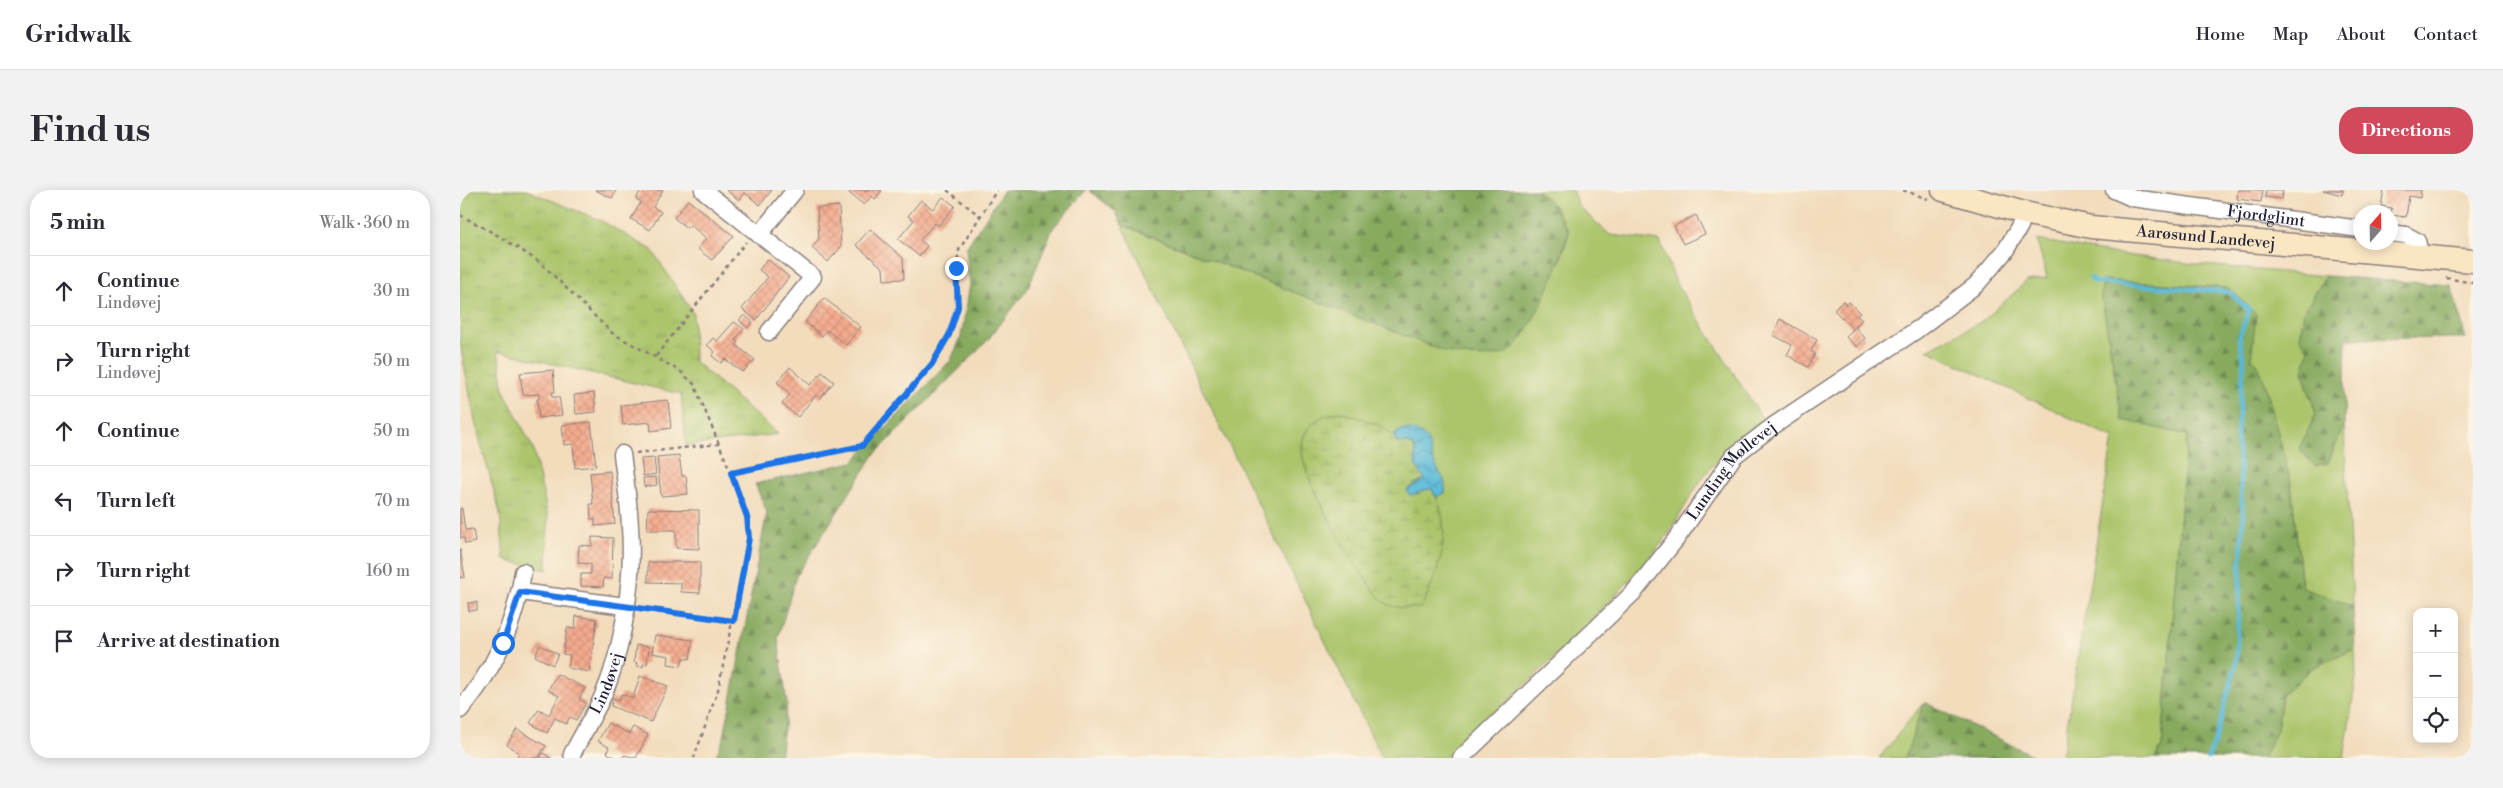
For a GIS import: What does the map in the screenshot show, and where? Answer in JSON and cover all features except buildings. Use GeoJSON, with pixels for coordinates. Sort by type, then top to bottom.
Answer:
{"type":"FeatureCollection","features":[{"type":"Feature","properties":{"kind":"street"},"geometry":{"type":"LineString","coordinates":[[703,190],[813,278],[769,332]]}},
{"type":"Feature","properties":{"kind":"street"},"geometry":{"type":"LineString","coordinates":[[759,235],[795,190]]}},
{"type":"Feature","properties":{"kind":"street","name":"Aarøsund Landevej"},"geometry":{"type":"LineString","coordinates":[[1943,190],[2024,213],[2091,227],[2473,261]]}},
{"type":"Feature","properties":{"kind":"street","name":"Fjordglimt"},"geometry":{"type":"LineString","coordinates":[[2114,190],[2132,198],[2353,228]]}},
{"type":"Feature","properties":{"kind":"street","name":"Lunding Møllevej"},"geometry":{"type":"LineString","coordinates":[[1461,758],[1634,592],[1678,538],[1734,456],[1773,426],[1918,329],[1976,284],[2005,251],[2020,226],[2024,213]]}},
{"type":"Feature","properties":{"kind":"street"},"geometry":{"type":"LineString","coordinates":[[2398,234],[2406,235],[2417,242],[2421,256]]}},
{"type":"Feature","properties":{"kind":"street","name":"Lindøvej"},"geometry":{"type":"LineString","coordinates":[[572,754],[601,699],[617,652],[625,606],[630,562],[630,528],[622,454]]}},
{"type":"Feature","properties":{"kind":"street"},"geometry":{"type":"LineString","coordinates":[[460,710],[480,687],[503,643],[520,592],[524,572]]}},
{"type":"Feature","properties":{"kind":"street"},"geometry":{"type":"LineString","coordinates":[[520,592],[625,606]]}},
{"type":"Feature","properties":{"kind":"path"},"geometry":{"type":"LineString","coordinates":[[947,190],[981,217]]}},
{"type":"Feature","properties":{"kind":"path"},"geometry":{"type":"LineString","coordinates":[[731,473],[862,446],[932,364],[949,335],[958,307],[956,268],[959,250],[997,190]]}},
{"type":"Feature","properties":{"kind":"path"},"geometry":{"type":"LineString","coordinates":[[460,215],[499,236],[541,263],[612,333],[656,356],[680,371],[694,384],[747,517],[749,538],[734,621],[718,690],[694,758]]}},
{"type":"Feature","properties":{"kind":"path"},"geometry":{"type":"LineString","coordinates":[[656,356],[751,236],[759,235]]}},
{"type":"Feature","properties":{"kind":"path"},"geometry":{"type":"LineString","coordinates":[[622,454],[719,444]]}},
{"type":"Feature","properties":{"kind":"path"},"geometry":{"type":"LineString","coordinates":[[625,606],[734,621]]}},
{"type":"Feature","properties":{"kind":"green space"},"geometry":{"type":"Polygon","coordinates":[[[460,190],[526,190],[600,220],[652,250],[693,313],[694,361],[778,434],[686,446],[681,394],[498,351],[504,391],[533,448],[548,517],[547,570],[504,560],[500,513],[476,426],[460,344],[460,190]]]}},
{"type":"Feature","properties":{"kind":"green space"},"geometry":{"type":"Polygon","coordinates":[[[1004,190],[1086,190],[1053,228],[1027,290],[987,341],[874,455],[796,576],[778,638],[787,704],[780,758],[715,758],[724,737],[767,512],[755,484],[853,462],[951,360],[961,337],[970,285],[966,248],[1004,190]]]}},
{"type":"Feature","properties":{"kind":"green space"},"geometry":{"type":"Polygon","coordinates":[[[1089,190],[1537,190],[1553,205],[1569,232],[1544,298],[1525,334],[1506,353],[1476,357],[1446,352],[1122,225],[1116,212],[1089,190]]]}},
{"type":"Feature","properties":{"kind":"green space"},"geometry":{"type":"Polygon","coordinates":[[[1537,190],[1572,190],[1579,207],[1610,235],[1660,241],[1677,285],[1764,421],[1737,442],[1713,465],[1697,486],[1664,540],[1632,578],[1554,658],[1445,758],[1382,758],[1122,225],[1463,356],[1560,262],[1569,233],[1553,205],[1537,190]]]}},
{"type":"Feature","properties":{"kind":"green space"},"geometry":{"type":"Polygon","coordinates":[[[2037,240],[2111,253],[2194,264],[2326,276],[2304,311],[2309,350],[2303,373],[2316,414],[2299,449],[2328,463],[2344,425],[2353,606],[2302,589],[2291,483],[2187,435],[2162,746],[2155,758],[2062,758],[2113,438],[1927,350],[1984,320],[2027,281],[2047,278],[2037,240]]]}},
{"type":"Feature","properties":{"kind":"green space"},"geometry":{"type":"Polygon","coordinates":[[[2326,276],[2451,285],[2466,338],[2346,339],[2344,425],[2328,463],[2315,466],[2299,449],[2316,414],[2303,372],[2309,350],[2300,338],[2304,311],[2326,276]]]}},
{"type":"Feature","properties":{"kind":"green space"},"geometry":{"type":"Polygon","coordinates":[[[2103,280],[2229,288],[2256,314],[2251,359],[2257,363],[2265,383],[2291,483],[2302,588],[2353,606],[2355,649],[2312,668],[2282,695],[2277,730],[2263,758],[2155,758],[2162,746],[2187,435],[2122,420],[2101,293],[2103,280]]]}},
{"type":"Feature","properties":{"kind":"green space"},"geometry":{"type":"Polygon","coordinates":[[[1341,412],[1381,426],[1393,436],[1397,443],[1408,443],[1415,448],[1416,466],[1426,479],[1413,484],[1417,494],[1424,489],[1432,489],[1439,504],[1444,534],[1442,549],[1434,579],[1421,608],[1390,606],[1377,594],[1350,556],[1312,484],[1302,450],[1305,434],[1308,428],[1319,419],[1326,415],[1341,412]]]}},
{"type":"Feature","properties":{"kind":"green space"},"geometry":{"type":"Polygon","coordinates":[[[2355,649],[2356,677],[2344,758],[2263,758],[2277,730],[2282,695],[2312,668],[2355,649]]]}},
{"type":"Feature","properties":{"kind":"green space"},"geometry":{"type":"Polygon","coordinates":[[[1924,702],[1905,758],[1879,758],[1924,702]]]}},
{"type":"Feature","properties":{"kind":"green space"},"geometry":{"type":"Polygon","coordinates":[[[1924,702],[2038,758],[1905,758],[1924,702]]]}},
{"type":"Feature","properties":{"kind":"water"},"geometry":{"type":"Polygon","coordinates":[[[1402,429],[1419,432],[1426,439],[1435,464],[1444,480],[1445,493],[1436,497],[1432,489],[1410,495],[1407,490],[1425,479],[1416,466],[1415,448],[1408,443],[1397,443],[1394,435],[1402,429]]]}},
{"type":"Feature","properties":{"kind":"waterway"},"geometry":{"type":"LineString","coordinates":[[2091,278],[2094,282],[2229,292],[2249,310],[2239,338],[2244,361],[2237,433],[2243,518],[2236,664],[2214,744],[2208,758]]}},
{"type":"Feature","properties":{"kind":"route"},"geometry":{"type":"LineString","coordinates":[[503,643],[520,592],[734,621],[749,538],[747,517],[731,473],[862,446],[932,364],[949,335],[958,307],[956,268]]}}]}
